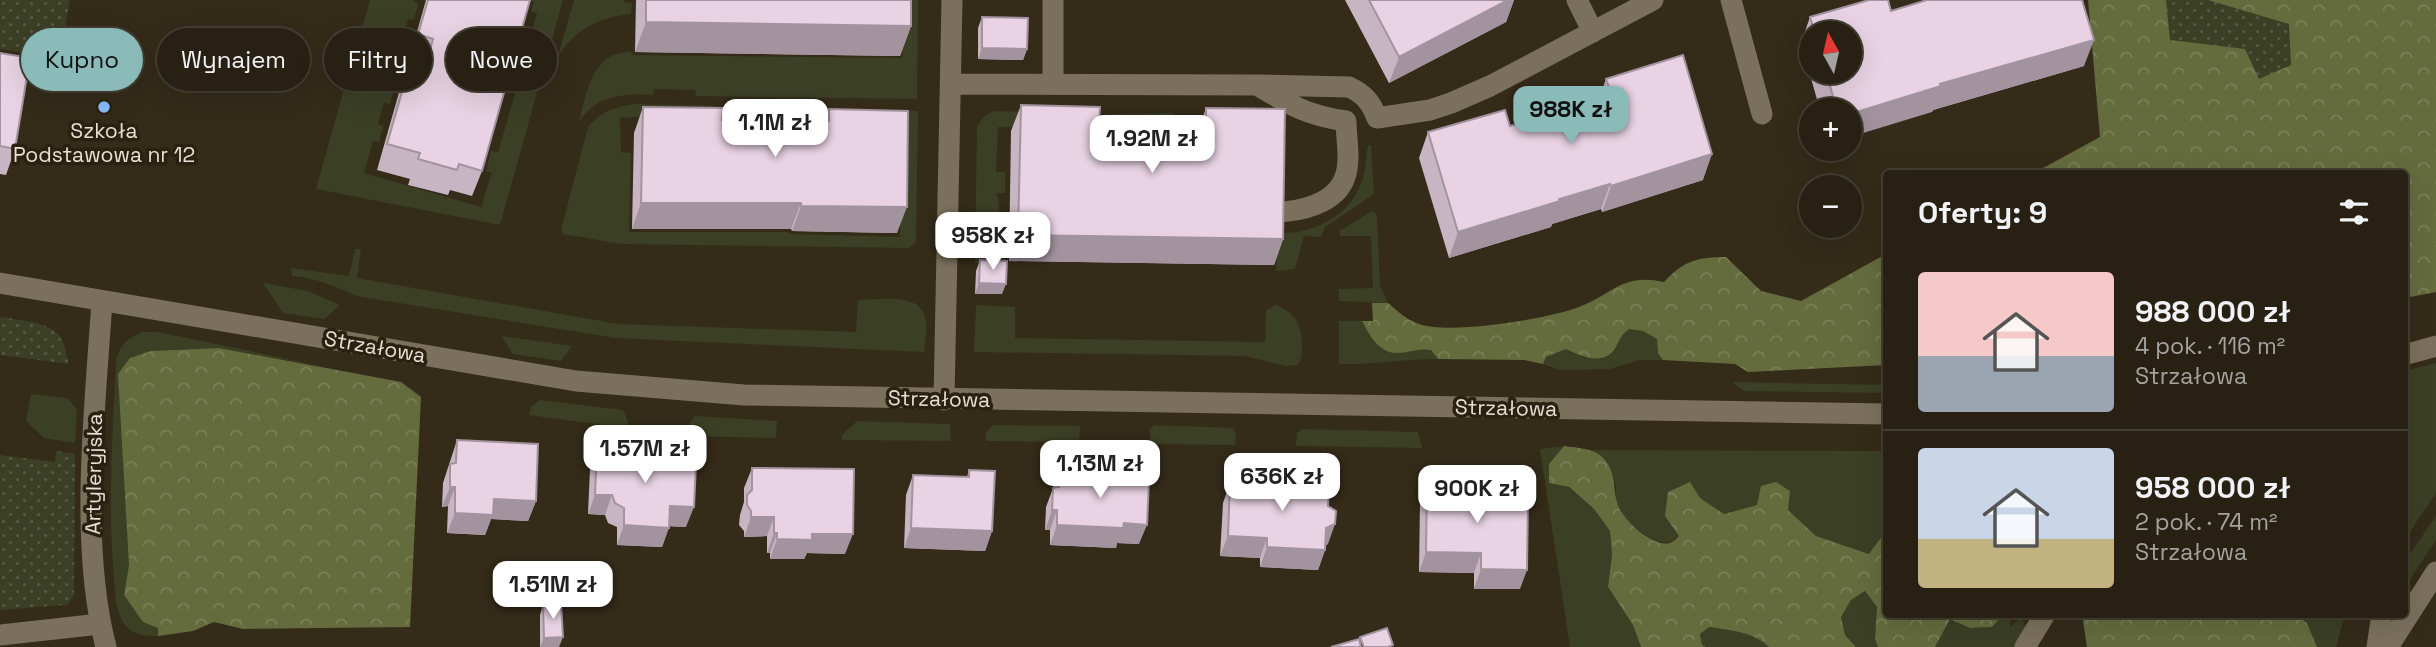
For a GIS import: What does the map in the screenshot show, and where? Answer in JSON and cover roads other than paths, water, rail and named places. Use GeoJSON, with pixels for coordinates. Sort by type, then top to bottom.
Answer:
{"type":"FeatureCollection","features":[{"type":"Feature","properties":{"kind":"street"},"geometry":{"type":"LineString","coordinates":[[944,400],[952,0]]}},
{"type":"Feature","properties":{"kind":"street"},"geometry":{"type":"LineString","coordinates":[[1053,0],[1053,83]]}},
{"type":"Feature","properties":{"kind":"street"},"geometry":{"type":"LineString","coordinates":[[1577,0],[1593,32]]}},
{"type":"Feature","properties":{"kind":"street"},"geometry":{"type":"LineString","coordinates":[[1257,85],[1298,110],[1319,117],[1346,121],[1430,110],[1490,86],[1653,0]]}},
{"type":"Feature","properties":{"kind":"street"},"geometry":{"type":"LineString","coordinates":[[1731,0],[1762,114]]}},
{"type":"Feature","properties":{"kind":"street"},"geometry":{"type":"LineString","coordinates":[[952,83],[1349,87],[1361,93],[1372,104],[1377,118]]}},
{"type":"Feature","properties":{"kind":"street"},"geometry":{"type":"LineString","coordinates":[[1275,212],[1291,212],[1321,203],[1337,190],[1345,177],[1346,121]]}},
{"type":"Feature","properties":{"kind":"street","name":"Strzałowa"},"geometry":{"type":"LineString","coordinates":[[0,283],[576,381],[744,395],[1883,414]]}},
{"type":"Feature","properties":{"kind":"street","name":"Artyleryjska"},"geometry":{"type":"LineString","coordinates":[[102,301],[92,500],[94,573],[100,624],[106,647]]}},
{"type":"Feature","properties":{"kind":"street"},"geometry":{"type":"LineString","coordinates":[[2408,354],[2436,346]]}},
{"type":"Feature","properties":{"kind":"street"},"geometry":{"type":"LineString","coordinates":[[2408,616],[2436,572]]}},
{"type":"Feature","properties":{"kind":"street"},"geometry":{"type":"LineString","coordinates":[[2025,647],[2043,618]]}},
{"type":"Feature","properties":{"kind":"street"},"geometry":{"type":"LineString","coordinates":[[2377,647],[2381,618]]}},
{"type":"Feature","properties":{"kind":"street"},"geometry":{"type":"LineString","coordinates":[[2388,647],[2407,618]]}},
{"type":"Feature","properties":{"kind":"street"},"geometry":{"type":"LineString","coordinates":[[0,635],[100,624]]}},
{"type":"Feature","properties":{"kind":"place","name":"Szkoła Podstawowa nr 12"},"geometry":{"type":"Point","coordinates":[104,107]}}]}
